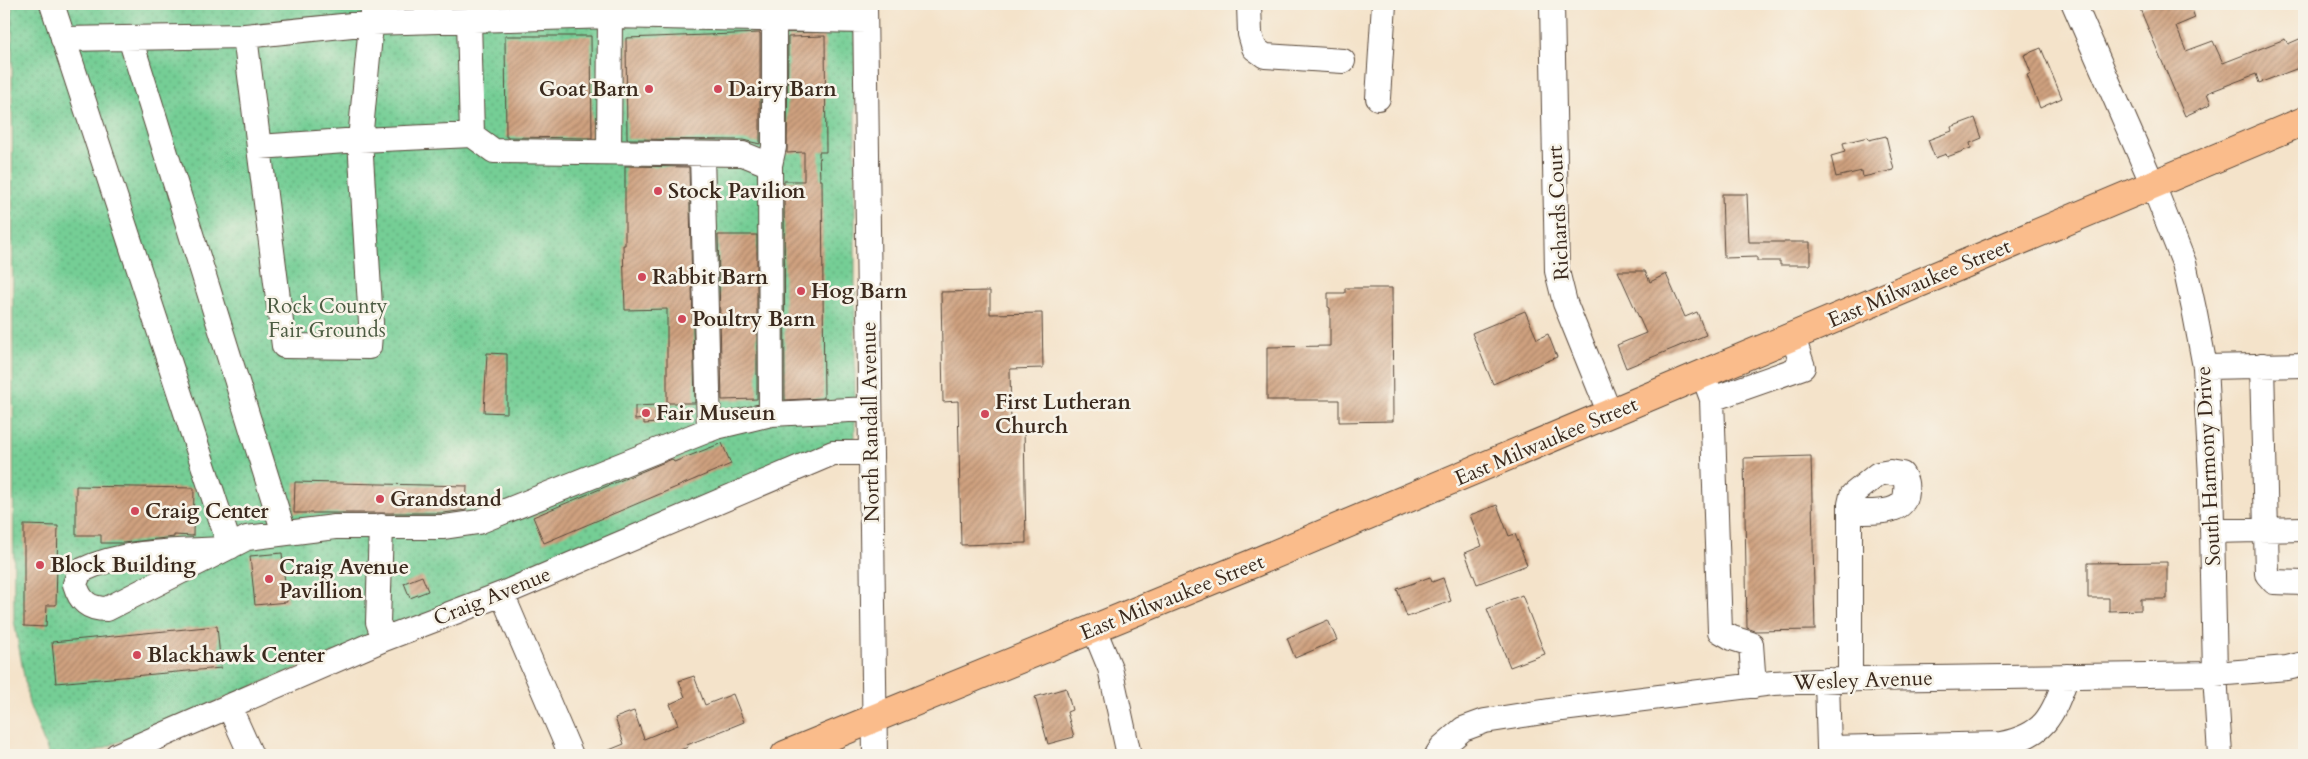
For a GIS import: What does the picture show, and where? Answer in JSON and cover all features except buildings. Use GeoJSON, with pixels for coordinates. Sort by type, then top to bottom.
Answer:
{"type":"FeatureCollection","features":[{"type":"Feature","properties":{"kind":"main road","name":"East Milwaukee Street"},"geometry":{"type":"LineString","coordinates":[[785,755],[875,720],[1610,414],[1708,387],[1793,337],[2304,121]]}},
{"type":"Feature","properties":{"kind":"street"},"geometry":{"type":"LineString","coordinates":[[52,4],[227,548]]}},
{"type":"Feature","properties":{"kind":"street"},"geometry":{"type":"LineString","coordinates":[[1249,4],[1250,34],[1254,48],[1265,56],[1343,61]]}},
{"type":"Feature","properties":{"kind":"street"},"geometry":{"type":"LineString","coordinates":[[1378,98],[1384,4]]}},
{"type":"Feature","properties":{"kind":"street","name":"Richards Court"},"geometry":{"type":"LineString","coordinates":[[1552,4],[1557,271],[1565,303],[1610,414]]}},
{"type":"Feature","properties":{"kind":"street","name":"South Harmony Drive"},"geometry":{"type":"LineString","coordinates":[[2074,4],[2153,185],[2184,263],[2205,367],[2212,531],[2215,674],[2220,755]]}},
{"type":"Feature","properties":{"kind":"street"},"geometry":{"type":"LineString","coordinates":[[62,39],[245,36],[372,13],[469,20],[610,16],[774,20],[865,12]]}},
{"type":"Feature","properties":{"kind":"street","name":"North Randall Avenue"},"geometry":{"type":"LineString","coordinates":[[865,12],[875,755]]}},
{"type":"Feature","properties":{"kind":"street"},"geometry":{"type":"LineString","coordinates":[[245,36],[284,346],[369,347],[371,323],[360,140],[372,13]]}},
{"type":"Feature","properties":{"kind":"street"},"geometry":{"type":"LineString","coordinates":[[609,152],[610,16]]}},
{"type":"Feature","properties":{"kind":"street"},"geometry":{"type":"LineString","coordinates":[[469,20],[472,136]]}},
{"type":"Feature","properties":{"kind":"street"},"geometry":{"type":"LineString","coordinates":[[770,414],[770,165],[774,147],[774,20]]}},
{"type":"Feature","properties":{"kind":"street"},"geometry":{"type":"LineString","coordinates":[[130,38],[284,533]]}},
{"type":"Feature","properties":{"kind":"street"},"geometry":{"type":"LineString","coordinates":[[259,146],[472,136],[494,151],[743,154],[770,165]]}},
{"type":"Feature","properties":{"kind":"street"},"geometry":{"type":"LineString","coordinates":[[702,154],[709,430]]}},
{"type":"Feature","properties":{"kind":"street"},"geometry":{"type":"LineString","coordinates":[[2262,365],[2267,574],[2274,582],[2304,583]]}},
{"type":"Feature","properties":{"kind":"street"},"geometry":{"type":"LineString","coordinates":[[2205,367],[2304,365]]}},
{"type":"Feature","properties":{"kind":"street"},"geometry":{"type":"LineString","coordinates":[[1708,387],[1720,631],[1732,638],[1751,644],[1754,686]]}},
{"type":"Feature","properties":{"kind":"street"},"geometry":{"type":"LineString","coordinates":[[227,548],[178,551],[99,562],[80,571],[74,584],[78,596],[87,606],[106,609],[247,538],[335,527],[444,527],[478,522],[709,430],[756,416],[869,409]]}},
{"type":"Feature","properties":{"kind":"street","name":"Craig Avenue"},"geometry":{"type":"LineString","coordinates":[[118,755],[384,639],[502,594],[833,453],[870,454]]}},
{"type":"Feature","properties":{"kind":"street"},"geometry":{"type":"LineString","coordinates":[[1850,512],[1838,680],[1829,751],[2001,744],[2021,740],[2038,730],[2054,710],[2067,676]]}},
{"type":"Feature","properties":{"kind":"street"},"geometry":{"type":"LineString","coordinates":[[381,526],[378,622],[384,639]]}},
{"type":"Feature","properties":{"kind":"street"},"geometry":{"type":"LineString","coordinates":[[2212,531],[2304,529]]}},
{"type":"Feature","properties":{"kind":"street"},"geometry":{"type":"LineString","coordinates":[[502,594],[571,755]]}},
{"type":"Feature","properties":{"kind":"street"},"geometry":{"type":"LineString","coordinates":[[1094,629],[1110,668],[1129,755]]}},
{"type":"Feature","properties":{"kind":"street","name":"Wesley Avenue"},"geometry":{"type":"LineString","coordinates":[[1437,755],[1442,747],[1463,729],[1485,721],[1562,709],[1754,686],[1838,680],[2215,674],[2287,668],[2304,664]]}},
{"type":"Feature","properties":{"kind":"street"},"geometry":{"type":"LineString","coordinates":[[229,706],[251,755]]}},
{"type":"Feature","properties":{"kind":"green space","name":"Rock County Fair Grounds"},"geometry":{"type":"Polygon","coordinates":[[[12,4],[855,4],[855,438],[87,755],[49,755],[29,704],[14,620],[12,4]]]}},
{"type":"Feature","properties":{"kind":"place","name":"Goat Barn"},"geometry":{"type":"Point","coordinates":[649,89]}},
{"type":"Feature","properties":{"kind":"place","name":"Dairy Barn"},"geometry":{"type":"Point","coordinates":[718,89]}},
{"type":"Feature","properties":{"kind":"place","name":"Stock Pavilion"},"geometry":{"type":"Point","coordinates":[658,191]}},
{"type":"Feature","properties":{"kind":"place","name":"Rabbit Barn"},"geometry":{"type":"Point","coordinates":[642,277]}},
{"type":"Feature","properties":{"kind":"place","name":"Hog Barn"},"geometry":{"type":"Point","coordinates":[801,291]}},
{"type":"Feature","properties":{"kind":"place","name":"Poultry Barn"},"geometry":{"type":"Point","coordinates":[682,319]}},
{"type":"Feature","properties":{"kind":"place","name":"Fair Museun"},"geometry":{"type":"Point","coordinates":[646,413]}},
{"type":"Feature","properties":{"kind":"place","name":"First Lutheran Church"},"geometry":{"type":"Point","coordinates":[985,414]}},
{"type":"Feature","properties":{"kind":"place","name":"Grandstand"},"geometry":{"type":"Point","coordinates":[380,499]}},
{"type":"Feature","properties":{"kind":"place","name":"Craig Center"},"geometry":{"type":"Point","coordinates":[135,511]}},
{"type":"Feature","properties":{"kind":"place","name":"Block Building"},"geometry":{"type":"Point","coordinates":[40,565]}},
{"type":"Feature","properties":{"kind":"place","name":"Craig Avenue Pavillion"},"geometry":{"type":"Point","coordinates":[269,579]}},
{"type":"Feature","properties":{"kind":"place","name":"Blackhawk Center"},"geometry":{"type":"Point","coordinates":[137,655]}}]}
